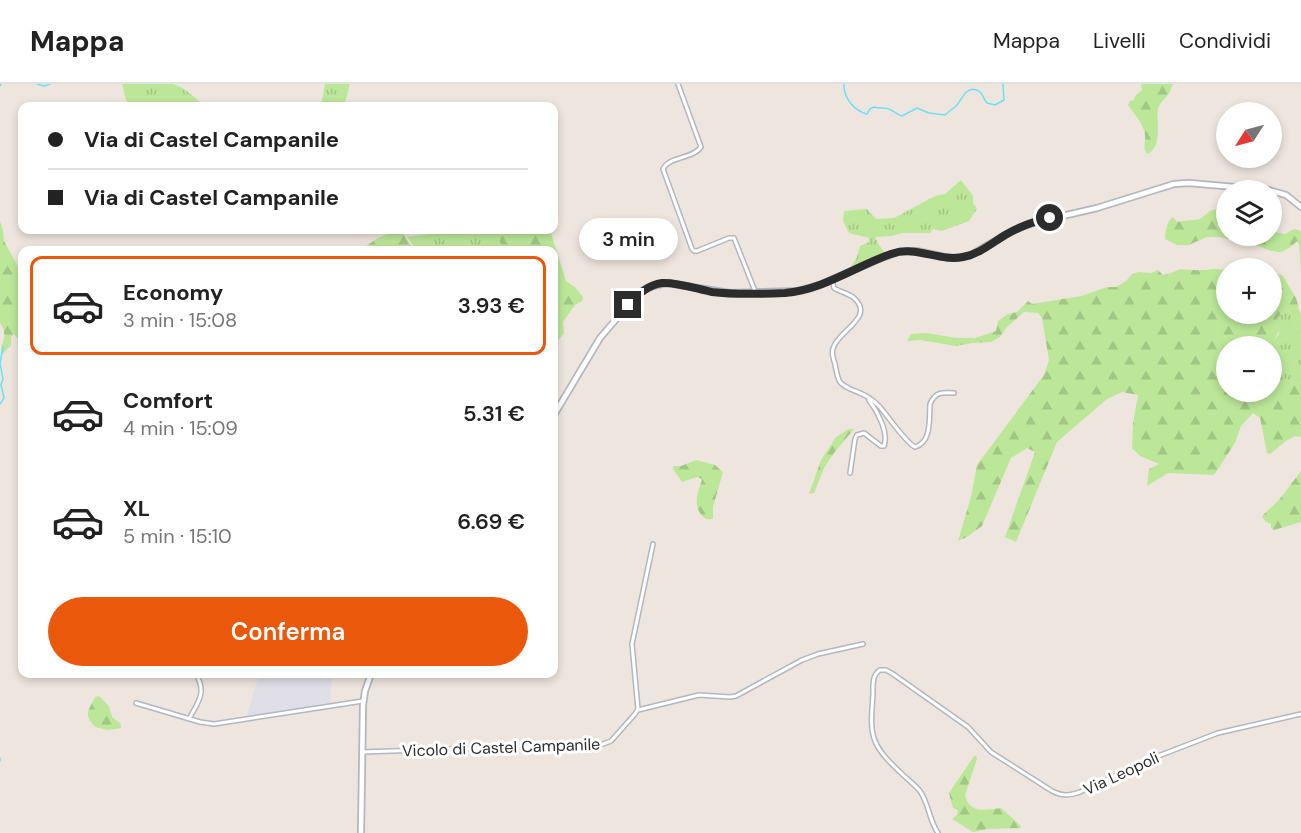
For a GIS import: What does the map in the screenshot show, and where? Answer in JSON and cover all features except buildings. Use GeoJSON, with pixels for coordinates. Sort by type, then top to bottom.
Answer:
{"type":"FeatureCollection","features":[{"type":"Feature","properties":{"kind":"street"},"geometry":{"type":"LineString","coordinates":[[678,84],[701,148],[697,152],[666,164],[663,169],[692,249],[698,251],[734,238],[755,293]]}},
{"type":"Feature","properties":{"kind":"street"},"geometry":{"type":"LineString","coordinates":[[558,408],[598,340],[628,305],[645,289],[656,285],[665,283],[721,293],[800,291],[810,289],[900,251],[917,251],[948,258],[966,257],[1028,224],[1097,208],[1174,184],[1216,186]]}},
{"type":"Feature","properties":{"kind":"street"},"geometry":{"type":"LineString","coordinates":[[1282,194],[1301,207]]}},
{"type":"Feature","properties":{"kind":"street"},"geometry":{"type":"LineString","coordinates":[[832,280],[835,289],[856,301],[861,312],[858,319],[834,346],[833,354],[837,375],[845,386],[866,396],[881,408],[911,445],[917,447],[926,439],[932,400],[940,393],[954,393]]}},
{"type":"Feature","properties":{"kind":"street"},"geometry":{"type":"LineString","coordinates":[[850,473],[855,439],[858,434],[866,434],[880,446],[886,443],[885,433],[878,416],[866,396]]}},
{"type":"Feature","properties":{"kind":"street"},"geometry":{"type":"LineString","coordinates":[[653,544],[632,644],[638,710],[699,694],[738,696],[802,660],[863,644]]}},
{"type":"Feature","properties":{"kind":"street","name":"Via Leopoli"},"geometry":{"type":"LineString","coordinates":[[938,833],[921,793],[885,759],[875,742],[871,722],[874,675],[879,670],[886,670],[968,727],[991,752],[1052,791],[1065,796],[1080,792],[1153,758],[1223,731],[1301,714]]}},
{"type":"Feature","properties":{"kind":"street"},"geometry":{"type":"LineString","coordinates":[[189,719],[201,695],[201,685],[198,678]]}},
{"type":"Feature","properties":{"kind":"street"},"geometry":{"type":"LineString","coordinates":[[361,833],[363,701],[370,678]]}},
{"type":"Feature","properties":{"kind":"street"},"geometry":{"type":"LineString","coordinates":[[136,703],[210,724],[363,701]]}},
{"type":"Feature","properties":{"kind":"street","name":"Vicolo di Castel Campanile"},"geometry":{"type":"LineString","coordinates":[[362,752],[603,744],[611,741],[638,710]]}},
{"type":"Feature","properties":{"kind":"shaded area"},"geometry":{"type":"Polygon","coordinates":[[[258,678],[332,678],[330,706],[246,718],[258,678]]]}},
{"type":"Feature","properties":{"kind":"green space"},"geometry":{"type":"Polygon","coordinates":[[[122,84],[173,84],[200,102],[128,102],[122,84]]]}},
{"type":"Feature","properties":{"kind":"green space"},"geometry":{"type":"Polygon","coordinates":[[[325,84],[350,84],[345,102],[322,102],[325,84]]]}},
{"type":"Feature","properties":{"kind":"green space"},"geometry":{"type":"Polygon","coordinates":[[[1141,84],[1173,84],[1158,109],[1157,141],[1152,151],[1147,154],[1143,127],[1128,105],[1142,90],[1141,84]]]}},
{"type":"Feature","properties":{"kind":"green space"},"geometry":{"type":"Polygon","coordinates":[[[961,180],[973,196],[973,203],[977,209],[969,221],[942,231],[933,229],[930,233],[902,233],[875,237],[886,254],[849,270],[857,257],[860,246],[869,242],[869,238],[849,233],[843,221],[844,211],[867,209],[876,219],[894,218],[935,196],[945,194],[961,180]]]}},
{"type":"Feature","properties":{"kind":"green space"},"geometry":{"type":"Polygon","coordinates":[[[1216,209],[1216,237],[1207,237],[1189,245],[1177,245],[1165,239],[1168,224],[1173,217],[1177,222],[1200,219],[1216,209]]]}},
{"type":"Feature","properties":{"kind":"green space"},"geometry":{"type":"Polygon","coordinates":[[[0,221],[4,241],[18,267],[18,339],[14,334],[11,337],[11,346],[3,354],[1,349],[4,333],[0,323],[0,221]]]}},
{"type":"Feature","properties":{"kind":"green space"},"geometry":{"type":"Polygon","coordinates":[[[1294,229],[1301,231],[1301,274],[1297,241],[1282,252],[1257,246],[1282,246],[1282,233],[1294,229]]]}},
{"type":"Feature","properties":{"kind":"green space"},"geometry":{"type":"Polygon","coordinates":[[[388,234],[403,234],[411,246],[366,246],[388,234]]]}},
{"type":"Feature","properties":{"kind":"green space"},"geometry":{"type":"Polygon","coordinates":[[[430,234],[495,234],[502,246],[414,246],[407,237],[430,234]]]}},
{"type":"Feature","properties":{"kind":"green space"},"geometry":{"type":"Polygon","coordinates":[[[495,234],[551,234],[555,246],[502,246],[495,234]]]}},
{"type":"Feature","properties":{"kind":"green space"},"geometry":{"type":"Polygon","coordinates":[[[558,256],[566,281],[583,297],[563,322],[564,333],[558,341],[558,256]]]}},
{"type":"Feature","properties":{"kind":"green space"},"geometry":{"type":"Polygon","coordinates":[[[1180,269],[1216,269],[1216,324],[1279,324],[1280,329],[1276,336],[1216,336],[1216,402],[1282,402],[1282,377],[1301,384],[1301,437],[1295,436],[1270,454],[1267,453],[1260,418],[1253,413],[1241,426],[1235,443],[1214,475],[1168,473],[1147,486],[1149,469],[1159,464],[1140,456],[1132,448],[1133,423],[1138,395],[1122,392],[1107,399],[1057,442],[1016,542],[1005,537],[1035,452],[1027,448],[1011,458],[982,526],[958,541],[971,497],[977,465],[1044,375],[1049,360],[1042,318],[1038,313],[1024,312],[1007,327],[1000,337],[991,342],[972,343],[975,338],[996,331],[998,321],[1008,314],[1017,312],[1028,301],[1032,304],[1081,296],[1107,287],[1116,287],[1138,272],[1151,273],[1158,270],[1163,275],[1180,269]]]}},
{"type":"Feature","properties":{"kind":"green space"},"geometry":{"type":"Polygon","coordinates":[[[1282,276],[1296,298],[1301,315],[1301,336],[1287,310],[1282,314],[1282,276]]]}},
{"type":"Feature","properties":{"kind":"green space"},"geometry":{"type":"Polygon","coordinates":[[[1287,310],[1290,312],[1301,336],[1301,384],[1282,377],[1282,336],[1277,336],[1278,324],[1282,324],[1282,314],[1287,310]]]}},
{"type":"Feature","properties":{"kind":"green space"},"geometry":{"type":"Polygon","coordinates":[[[926,333],[957,338],[975,338],[972,343],[956,346],[920,340],[907,341],[911,334],[926,333]]]}},
{"type":"Feature","properties":{"kind":"green space"},"geometry":{"type":"Polygon","coordinates":[[[849,429],[854,429],[824,468],[814,493],[809,494],[821,460],[836,437],[849,429]]]}},
{"type":"Feature","properties":{"kind":"green space"},"geometry":{"type":"Polygon","coordinates":[[[696,460],[715,465],[723,472],[713,507],[713,519],[704,518],[698,509],[697,496],[702,479],[697,477],[682,482],[673,469],[673,466],[681,466],[696,460]]]}},
{"type":"Feature","properties":{"kind":"green space"},"geometry":{"type":"Polygon","coordinates":[[[1301,471],[1301,522],[1274,530],[1271,524],[1262,517],[1279,500],[1301,471]]]}},
{"type":"Feature","properties":{"kind":"green space"},"geometry":{"type":"Polygon","coordinates":[[[99,696],[109,706],[112,717],[121,724],[121,728],[108,730],[95,727],[91,722],[88,712],[95,697],[99,696]]]}},
{"type":"Feature","properties":{"kind":"green space"},"geometry":{"type":"Polygon","coordinates":[[[974,756],[977,759],[965,795],[967,801],[974,808],[1001,808],[1021,828],[987,829],[973,832],[952,819],[957,815],[958,810],[953,808],[949,793],[974,756]]]}},
{"type":"Feature","properties":{"kind":"waterway"},"geometry":{"type":"LineString","coordinates":[[37,84],[44,86],[50,84]]}},
{"type":"Feature","properties":{"kind":"waterway"},"geometry":{"type":"LineString","coordinates":[[844,84],[847,98],[854,107],[862,112],[867,114],[874,107],[889,109],[902,116],[917,108],[929,113],[945,115],[968,91],[975,89],[981,93],[987,103],[995,105],[1004,100],[1003,84]]}},
{"type":"Feature","properties":{"kind":"waterway"},"geometry":{"type":"LineString","coordinates":[[0,404],[4,398],[0,363],[3,347]]}},
{"type":"Feature","properties":{"kind":"route"},"geometry":{"type":"LineString","coordinates":[[628,305],[645,289],[664,283],[724,293],[792,292],[818,286],[900,251],[917,251],[948,258],[966,257],[1022,226],[1050,218]]}}]}
